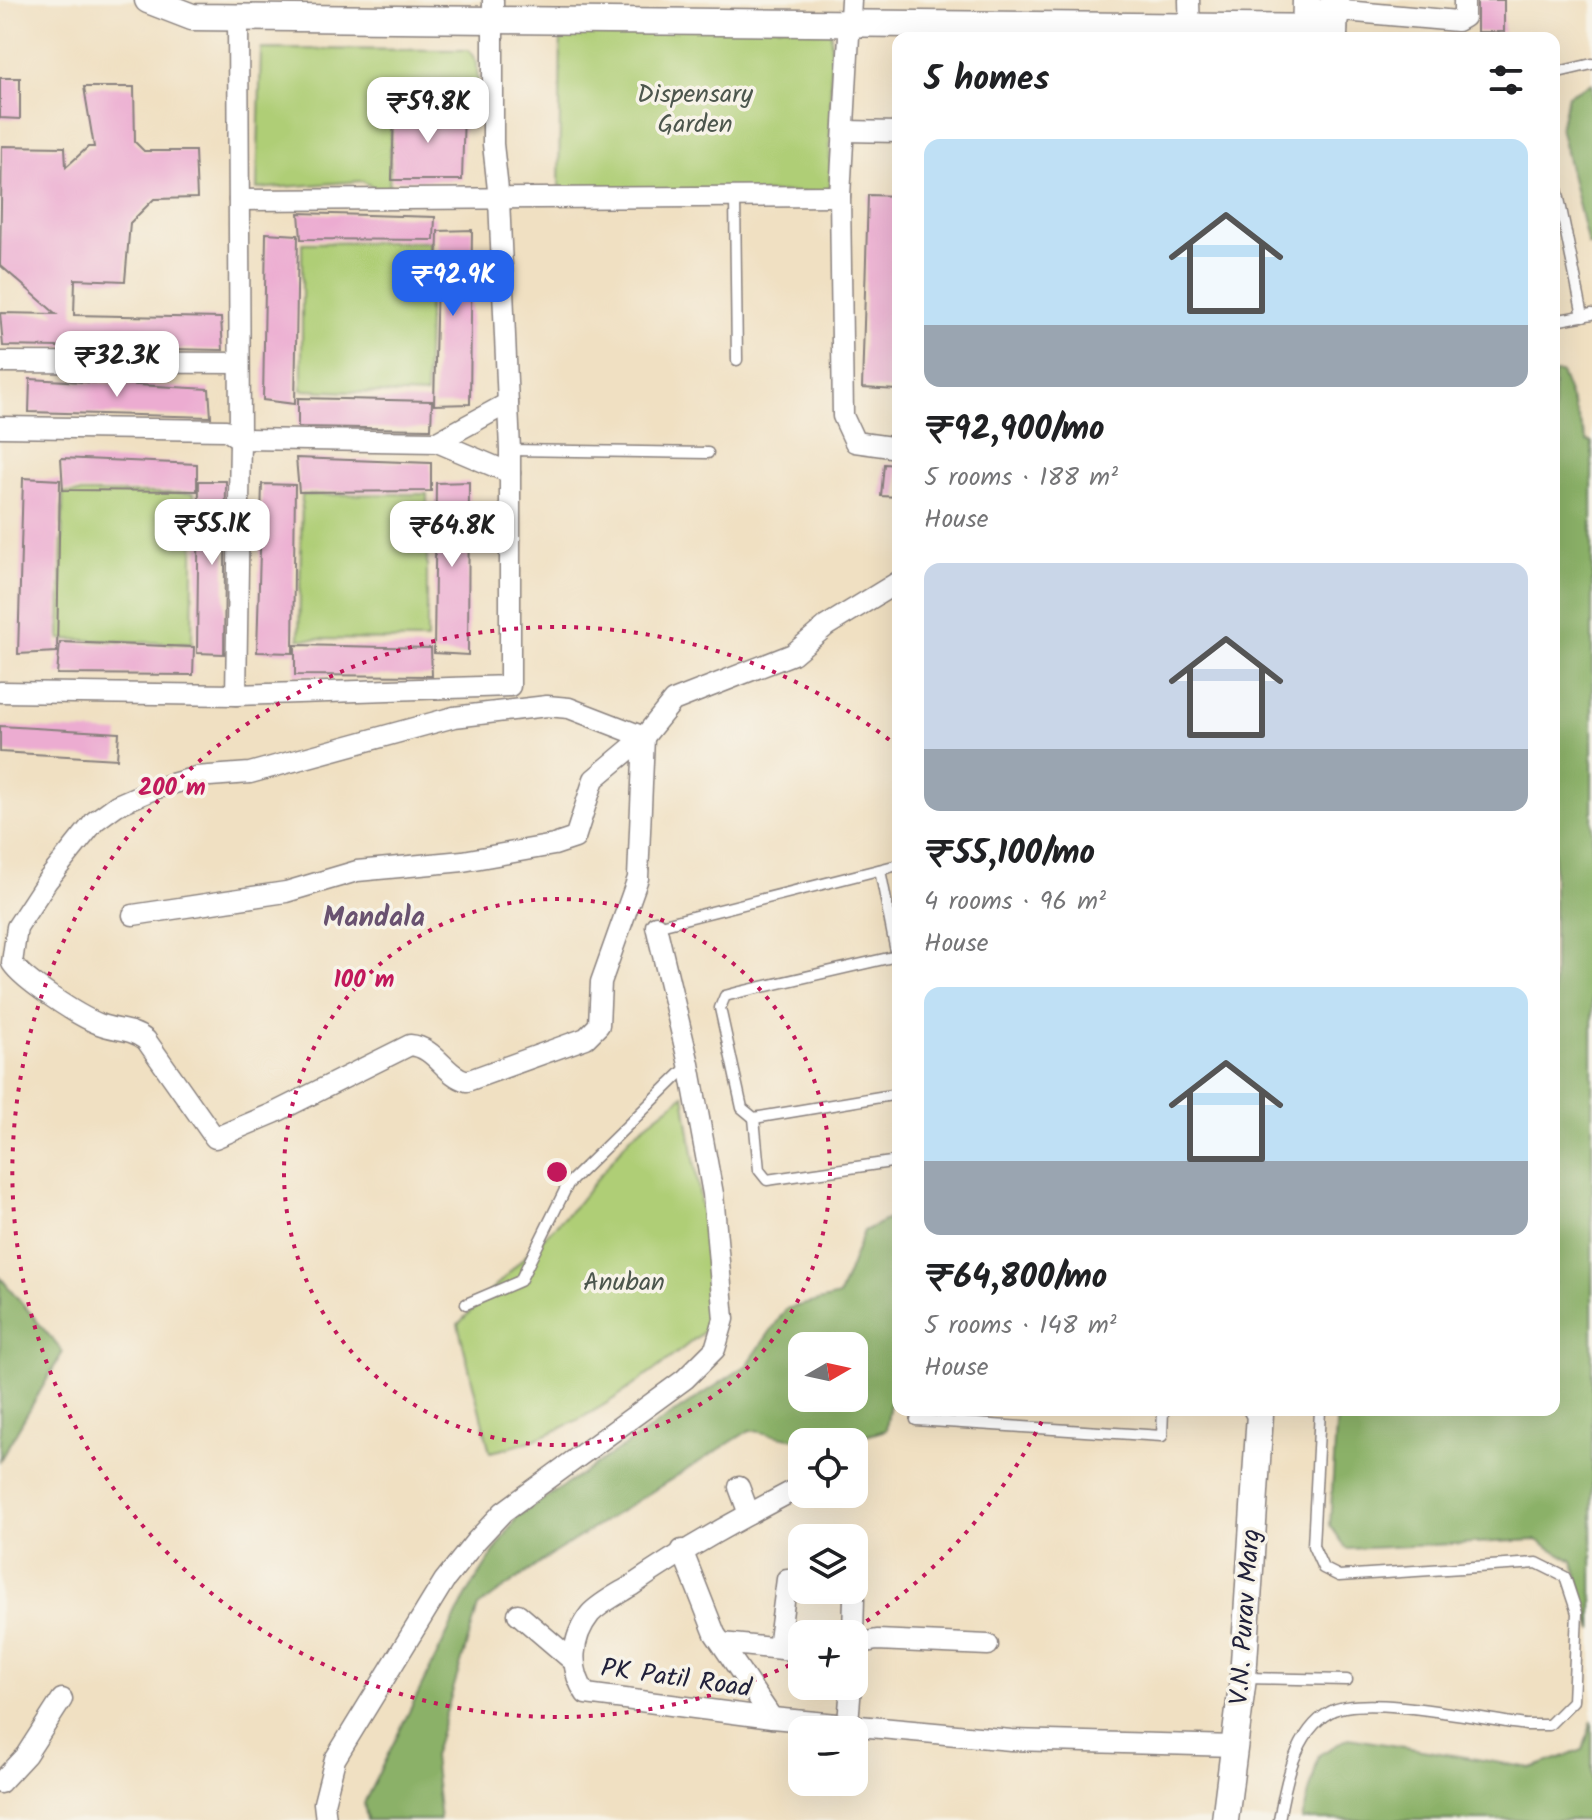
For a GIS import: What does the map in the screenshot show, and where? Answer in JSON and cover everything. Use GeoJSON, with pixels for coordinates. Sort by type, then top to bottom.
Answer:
{"type":"FeatureCollection","features":[{"type":"Feature","properties":{"kind":"street"},"geometry":{"type":"LineString","coordinates":[[148,0],[192,17],[247,12],[493,10],[851,12],[1190,32],[1415,8],[1457,21],[1464,17],[1464,0]]}},
{"type":"Feature","properties":{"kind":"street"},"geometry":{"type":"LineString","coordinates":[[1189,0],[1190,32]]}},
{"type":"Feature","properties":{"kind":"street"},"geometry":{"type":"LineString","coordinates":[[0,692],[236,695],[510,686],[510,450],[499,199],[493,156],[493,10]]}},
{"type":"Feature","properties":{"kind":"street"},"geometry":{"type":"LineString","coordinates":[[236,695],[240,439],[239,200],[247,12]]}},
{"type":"Feature","properties":{"kind":"street"},"geometry":{"type":"LineString","coordinates":[[851,12],[840,196],[843,416],[855,442],[892,447]]}},
{"type":"Feature","properties":{"kind":"street"},"geometry":{"type":"LineString","coordinates":[[845,131],[892,132]]}},
{"type":"Feature","properties":{"kind":"street"},"geometry":{"type":"LineString","coordinates":[[239,200],[840,196]]}},
{"type":"Feature","properties":{"kind":"street"},"geometry":{"type":"LineString","coordinates":[[0,362],[238,363]]}},
{"type":"Feature","properties":{"kind":"street"},"geometry":{"type":"LineString","coordinates":[[437,442],[508,403]]}},
{"type":"Feature","properties":{"kind":"street"},"geometry":{"type":"LineString","coordinates":[[0,427],[226,430],[240,439],[338,443],[437,442],[510,473]]}},
{"type":"Feature","properties":{"kind":"street"},"geometry":{"type":"LineString","coordinates":[[133,915],[286,892],[357,871],[463,861],[554,845],[575,838],[594,779],[644,737],[673,701],[793,654],[826,626],[892,586]]}},
{"type":"Feature","properties":{"kind":"street"},"geometry":{"type":"LineString","coordinates":[[569,708],[644,737],[638,878],[601,982],[599,1025],[586,1038],[475,1079],[457,1079],[429,1051],[410,1045],[215,1138],[146,1040],[135,1032],[99,1024],[82,1015],[20,976],[12,963],[17,927],[95,821],[117,805],[154,789],[196,777],[250,773],[351,742],[480,712],[569,708]]}},
{"type":"Feature","properties":{"kind":"street"},"geometry":{"type":"LineString","coordinates":[[326,1820],[324,1803],[335,1759],[444,1581],[476,1541],[503,1512],[685,1379],[715,1349],[724,1319],[713,1194],[689,1064],[656,926]]}},
{"type":"Feature","properties":{"kind":"street","name":"V.N. Purav Marg"},"geometry":{"type":"LineString","coordinates":[[1225,1820],[1243,1678],[1260,1416]]}},
{"type":"Feature","properties":{"kind":"street"},"geometry":{"type":"LineString","coordinates":[[739,1487],[749,1514]]}},
{"type":"Feature","properties":{"kind":"street","name":"PK Patil Road"},"geometry":{"type":"LineString","coordinates":[[788,1493],[682,1550],[591,1613],[579,1636],[573,1661],[576,1681],[586,1694],[788,1719]]}},
{"type":"Feature","properties":{"kind":"street"},"geometry":{"type":"LineString","coordinates":[[682,1550],[722,1643],[772,1718]]}},
{"type":"Feature","properties":{"kind":"street"},"geometry":{"type":"LineString","coordinates":[[778,1648],[787,1579]]}},
{"type":"Feature","properties":{"kind":"street"},"geometry":{"type":"LineString","coordinates":[[518,1614],[573,1661]]}},
{"type":"Feature","properties":{"kind":"street"},"geometry":{"type":"LineString","coordinates":[[868,1642],[988,1645]]}},
{"type":"Feature","properties":{"kind":"street"},"geometry":{"type":"LineString","coordinates":[[722,1643],[788,1649]]}},
{"type":"Feature","properties":{"kind":"street"},"geometry":{"type":"LineString","coordinates":[[0,1783],[26,1755],[62,1699]]}},
{"type":"Feature","properties":{"kind":"street","name":"PK Patil Road"},"geometry":{"type":"LineString","coordinates":[[868,1725],[1011,1740],[1235,1746]]}},
{"type":"Feature","properties":{"kind":"lane"},"geometry":{"type":"LineString","coordinates":[[1560,72],[1592,64]]}},
{"type":"Feature","properties":{"kind":"lane"},"geometry":{"type":"LineString","coordinates":[[735,197],[737,360]]}},
{"type":"Feature","properties":{"kind":"lane"},"geometry":{"type":"LineString","coordinates":[[1560,199],[1588,315],[1560,320]]}},
{"type":"Feature","properties":{"kind":"lane"},"geometry":{"type":"LineString","coordinates":[[510,450],[708,453]]}},
{"type":"Feature","properties":{"kind":"lane"},"geometry":{"type":"LineString","coordinates":[[656,926],[892,867]]}},
{"type":"Feature","properties":{"kind":"lane"},"geometry":{"type":"LineString","coordinates":[[880,870],[892,934]]}},
{"type":"Feature","properties":{"kind":"lane"},"geometry":{"type":"LineString","coordinates":[[892,961],[725,996],[720,1008],[742,1108],[754,1118],[759,1170],[767,1180],[892,1162]]}},
{"type":"Feature","properties":{"kind":"lane"},"geometry":{"type":"LineString","coordinates":[[466,1304],[520,1281],[568,1184],[689,1064]]}},
{"type":"Feature","properties":{"kind":"lane"},"geometry":{"type":"LineString","coordinates":[[754,1118],[892,1095]]}},
{"type":"Feature","properties":{"kind":"lane"},"geometry":{"type":"LineString","coordinates":[[916,1420],[1162,1436],[1163,1416]]}},
{"type":"Feature","properties":{"kind":"lane"},"geometry":{"type":"LineString","coordinates":[[1279,1820],[1288,1767],[1313,1728],[1331,1711],[1373,1704],[1526,1725],[1549,1725],[1573,1701],[1577,1613],[1565,1577],[1537,1563],[1339,1576],[1323,1568],[1313,1546],[1320,1416]]}},
{"type":"Feature","properties":{"kind":"lane"},"geometry":{"type":"LineString","coordinates":[[1243,1678],[1347,1680]]}},
{"type":"Feature","properties":{"kind":"green space","name":"Dispensary Garden"},"geometry":{"type":"Polygon","coordinates":[[[561,24],[831,27],[830,192],[559,196],[561,24]]]}},
{"type":"Feature","properties":{"kind":"green space"},"geometry":{"type":"Polygon","coordinates":[[[261,49],[469,50],[477,63],[478,97],[392,106],[389,191],[378,190],[362,181],[257,189],[261,49]]]}},
{"type":"Feature","properties":{"kind":"green space"},"geometry":{"type":"Polygon","coordinates":[[[1592,83],[1592,245],[1588,245],[1560,127],[1568,95],[1592,83]]]}},
{"type":"Feature","properties":{"kind":"green space"},"geometry":{"type":"Polygon","coordinates":[[[430,242],[426,395],[302,390],[302,243],[430,242]]]}},
{"type":"Feature","properties":{"kind":"green space"},"geometry":{"type":"Polygon","coordinates":[[[1561,373],[1587,441],[1592,443],[1592,1630],[1573,1561],[1537,1540],[1347,1549],[1330,1525],[1337,1416],[1560,1416],[1561,373]]]}},
{"type":"Feature","properties":{"kind":"green space"},"geometry":{"type":"Polygon","coordinates":[[[63,493],[194,493],[192,644],[60,639],[63,493]]]}},
{"type":"Feature","properties":{"kind":"green space"},"geometry":{"type":"Polygon","coordinates":[[[427,494],[427,640],[299,639],[302,495],[427,494]]]}},
{"type":"Feature","properties":{"kind":"green space","name":"Anuban"},"geometry":{"type":"Polygon","coordinates":[[[684,1095],[714,1289],[712,1325],[662,1365],[580,1419],[521,1444],[490,1452],[458,1324],[577,1204],[631,1136],[684,1095]]]}},
{"type":"Feature","properties":{"kind":"green space"},"geometry":{"type":"Polygon","coordinates":[[[892,1217],[892,1387],[886,1430],[868,1436],[868,1428],[788,1428],[788,1438],[750,1430],[554,1553],[478,1607],[433,1756],[440,1820],[367,1820],[364,1803],[466,1596],[517,1517],[747,1365],[786,1309],[839,1296],[864,1231],[892,1217]]]}},
{"type":"Feature","properties":{"kind":"green space"},"geometry":{"type":"Polygon","coordinates":[[[0,1277],[63,1352],[0,1460],[0,1277]]]}},
{"type":"Feature","properties":{"kind":"green space"},"geometry":{"type":"Polygon","coordinates":[[[1592,1721],[1592,1820],[1302,1820],[1319,1755],[1349,1738],[1531,1768],[1583,1750],[1592,1721]]]}},
{"type":"Feature","properties":{"kind":"building"},"geometry":{"type":"Polygon","coordinates":[[[1477,0],[1504,0],[1504,32],[1477,32],[1477,0]]]}},
{"type":"Feature","properties":{"kind":"building"},"geometry":{"type":"Polygon","coordinates":[[[0,78],[20,78],[20,119],[0,118],[0,78]]]}},
{"type":"Feature","properties":{"kind":"building"},"geometry":{"type":"Polygon","coordinates":[[[84,87],[134,87],[135,142],[144,151],[195,151],[197,198],[154,199],[130,223],[125,281],[75,279],[74,315],[221,318],[223,350],[3,346],[0,313],[56,314],[0,265],[2,146],[65,147],[66,167],[88,147],[94,147],[84,87]]]}},
{"type":"Feature","properties":{"kind":"building"},"geometry":{"type":"Polygon","coordinates":[[[464,110],[462,180],[392,180],[394,111],[464,110]]]}},
{"type":"Feature","properties":{"kind":"building"},"geometry":{"type":"Polygon","coordinates":[[[868,195],[892,196],[892,390],[862,388],[868,195]]]}},
{"type":"Feature","properties":{"kind":"building"},"geometry":{"type":"Polygon","coordinates":[[[299,213],[435,217],[434,240],[301,239],[299,213]]]}},
{"type":"Feature","properties":{"kind":"building"},"geometry":{"type":"Polygon","coordinates":[[[472,230],[470,404],[434,405],[438,231],[472,230]]]}},
{"type":"Feature","properties":{"kind":"building"},"geometry":{"type":"Polygon","coordinates":[[[266,233],[298,235],[295,404],[263,400],[266,233]]]}},
{"type":"Feature","properties":{"kind":"building"},"geometry":{"type":"Polygon","coordinates":[[[30,379],[209,389],[211,417],[29,412],[30,379]]]}},
{"type":"Feature","properties":{"kind":"building"},"geometry":{"type":"Polygon","coordinates":[[[298,398],[432,401],[431,429],[298,427],[298,398]]]}},
{"type":"Feature","properties":{"kind":"building"},"geometry":{"type":"Polygon","coordinates":[[[61,458],[197,464],[197,491],[63,490],[61,458]]]}},
{"type":"Feature","properties":{"kind":"building"},"geometry":{"type":"Polygon","coordinates":[[[296,458],[431,463],[431,491],[299,492],[296,458]]]}},
{"type":"Feature","properties":{"kind":"building"},"geometry":{"type":"Polygon","coordinates":[[[884,464],[892,465],[892,497],[881,496],[884,464]]]}},
{"type":"Feature","properties":{"kind":"building"},"geometry":{"type":"Polygon","coordinates":[[[23,478],[60,480],[57,652],[18,654],[23,478]]]}},
{"type":"Feature","properties":{"kind":"building"},"geometry":{"type":"Polygon","coordinates":[[[199,481],[226,481],[224,654],[197,653],[199,481]]]}},
{"type":"Feature","properties":{"kind":"building"},"geometry":{"type":"Polygon","coordinates":[[[469,482],[468,655],[434,653],[436,483],[469,482]]]}},
{"type":"Feature","properties":{"kind":"building"},"geometry":{"type":"Polygon","coordinates":[[[262,484],[295,485],[293,653],[257,652],[262,484]]]}},
{"type":"Feature","properties":{"kind":"building"},"geometry":{"type":"Polygon","coordinates":[[[60,642],[194,647],[193,675],[57,674],[60,642]]]}},
{"type":"Feature","properties":{"kind":"building"},"geometry":{"type":"Polygon","coordinates":[[[295,645],[431,648],[432,676],[295,675],[295,645]]]}},
{"type":"Feature","properties":{"kind":"building"},"geometry":{"type":"Polygon","coordinates":[[[0,726],[119,733],[117,759],[0,752],[0,726]]]}},
{"type":"Feature","properties":{"kind":"district","name":"Mandala"},"geometry":{"type":"Point","coordinates":[374,918]}}]}
